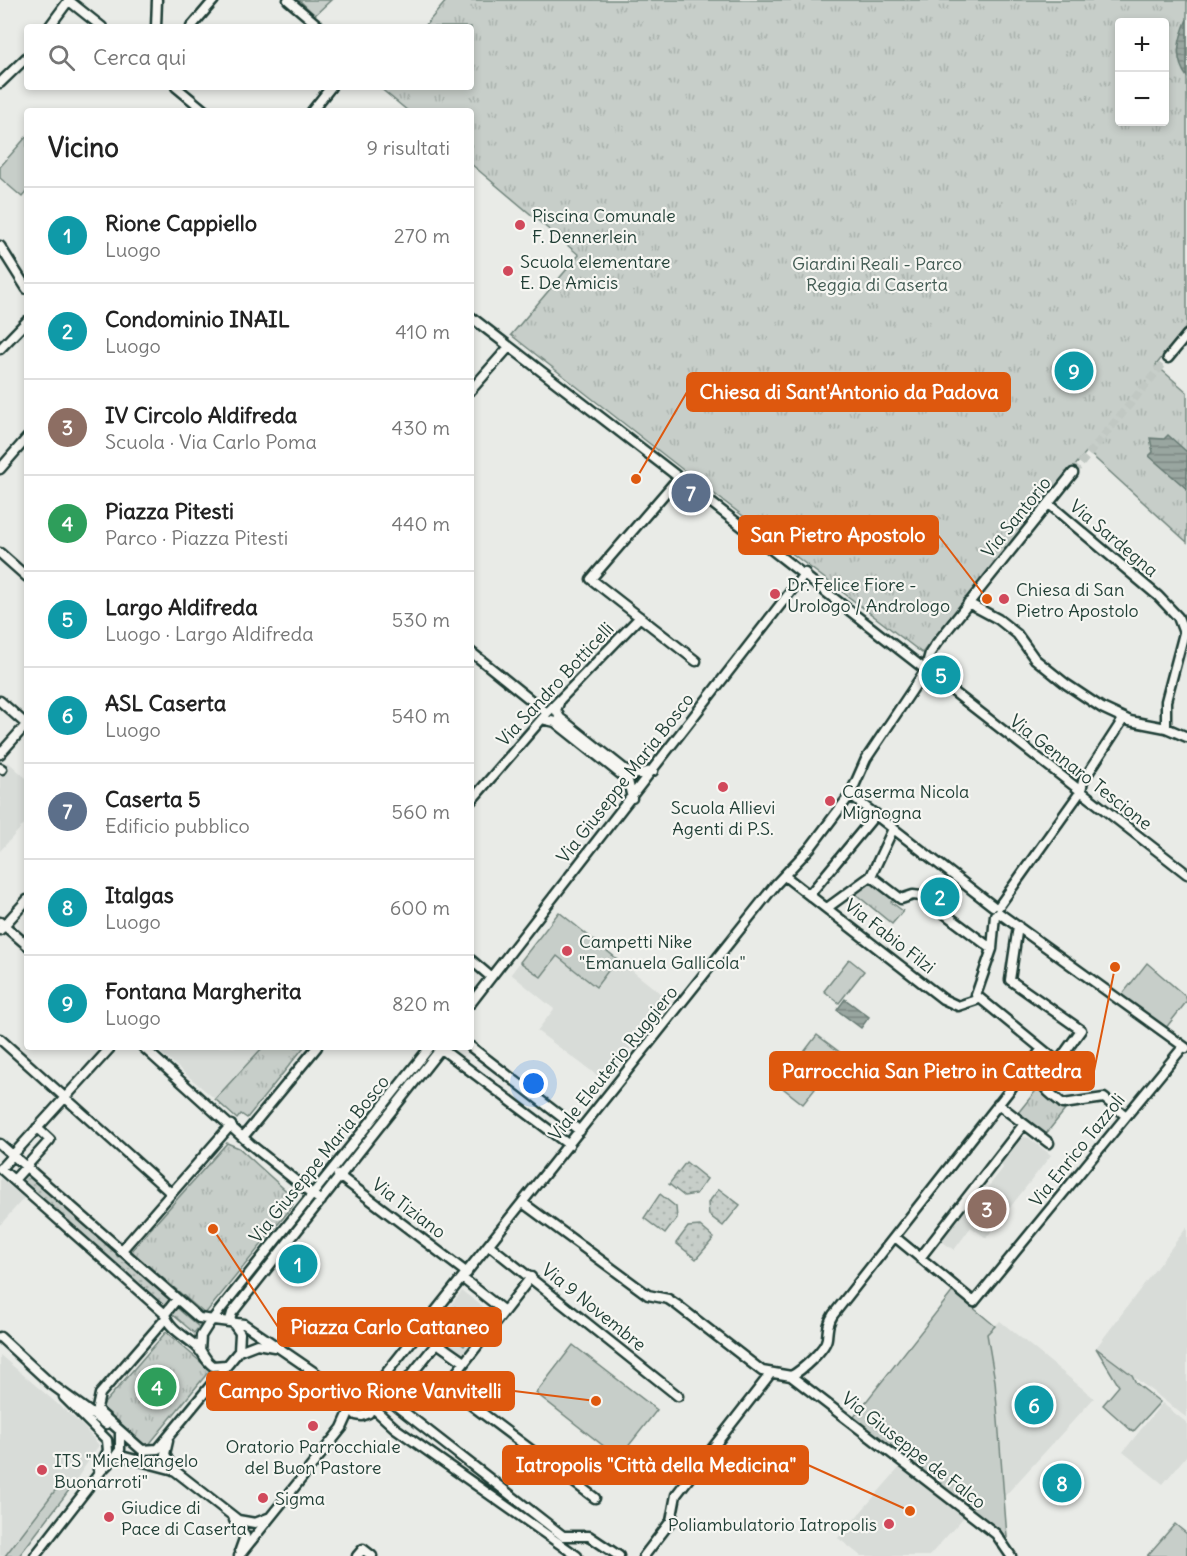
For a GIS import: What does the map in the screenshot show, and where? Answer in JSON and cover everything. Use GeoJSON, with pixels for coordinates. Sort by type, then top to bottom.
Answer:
{"type":"FeatureCollection","features":[{"type":"Feature","properties":{"kind":"street"},"geometry":{"type":"LineString","coordinates":[[51,24],[68,0],[98,24]]}},
{"type":"Feature","properties":{"kind":"street"},"geometry":{"type":"LineString","coordinates":[[156,24],[157,0]]}},
{"type":"Feature","properties":{"kind":"street"},"geometry":{"type":"LineString","coordinates":[[194,24],[214,0]]}},
{"type":"Feature","properties":{"kind":"street"},"geometry":{"type":"LineString","coordinates":[[288,0],[316,24]]}},
{"type":"Feature","properties":{"kind":"street"},"geometry":{"type":"LineString","coordinates":[[2,79],[24,60]]}},
{"type":"Feature","properties":{"kind":"street"},"geometry":{"type":"LineString","coordinates":[[179,90],[198,108]]}},
{"type":"Feature","properties":{"kind":"street"},"geometry":{"type":"LineString","coordinates":[[314,108],[329,90]]}},
{"type":"Feature","properties":{"kind":"street"},"geometry":{"type":"LineString","coordinates":[[0,246],[24,284]]}},
{"type":"Feature","properties":{"kind":"street","name":"Via Gennaro Tescione"},"geometry":{"type":"LineString","coordinates":[[474,319],[806,573],[955,696],[1187,874]]}},
{"type":"Feature","properties":{"kind":"street"},"geometry":{"type":"LineString","coordinates":[[0,349],[24,324]]}},
{"type":"Feature","properties":{"kind":"street"},"geometry":{"type":"LineString","coordinates":[[1168,358],[1187,335]]}},
{"type":"Feature","properties":{"kind":"street"},"geometry":{"type":"LineString","coordinates":[[474,387],[509,347]]}},
{"type":"Feature","properties":{"kind":"street"},"geometry":{"type":"LineString","coordinates":[[0,469],[24,441]]}},
{"type":"Feature","properties":{"kind":"street","name":"Via Santorio"},"geometry":{"type":"LineString","coordinates":[[925,671],[930,653],[1073,473]]}},
{"type":"Feature","properties":{"kind":"street"},"geometry":{"type":"LineString","coordinates":[[679,477],[591,579],[696,661]]}},
{"type":"Feature","properties":{"kind":"street","name":"Via Sardegna"},"geometry":{"type":"LineString","coordinates":[[1049,504],[1158,596],[1178,617],[1184,633],[1166,701],[1166,729]]}},
{"type":"Feature","properties":{"kind":"street"},"geometry":{"type":"LineString","coordinates":[[0,553],[24,574]]}},
{"type":"Feature","properties":{"kind":"street","name":"Via Giuseppe Maria Bosco"},"geometry":{"type":"LineString","coordinates":[[474,999],[806,573]]}},
{"type":"Feature","properties":{"kind":"street"},"geometry":{"type":"LineString","coordinates":[[968,603],[998,619],[1017,634],[1035,660],[1102,708],[1124,718],[1187,737]]}},
{"type":"Feature","properties":{"kind":"street","name":"Via Sandro Botticelli"},"geometry":{"type":"LineString","coordinates":[[474,798],[544,716],[640,617]]}},
{"type":"Feature","properties":{"kind":"street"},"geometry":{"type":"LineString","coordinates":[[474,655],[544,716],[555,722],[623,776],[628,781],[632,798]]}},
{"type":"Feature","properties":{"kind":"street","name":"Viale Eleuterio Ruggiero"},"geometry":{"type":"LineString","coordinates":[[355,1402],[379,1382],[850,795],[866,759],[925,671]]}},
{"type":"Feature","properties":{"kind":"street"},"geometry":{"type":"LineString","coordinates":[[560,699],[556,710],[560,718],[632,775],[653,771]]}},
{"type":"Feature","properties":{"kind":"street"},"geometry":{"type":"LineString","coordinates":[[0,700],[24,721]]}},
{"type":"Feature","properties":{"kind":"street"},"geometry":{"type":"LineString","coordinates":[[1018,926],[1010,980],[1081,1030],[1058,1062],[979,999],[975,991],[992,949],[997,910],[1081,791],[1083,781],[1124,718]]}},
{"type":"Feature","properties":{"kind":"street"},"geometry":{"type":"LineString","coordinates":[[0,754],[24,727]]}},
{"type":"Feature","properties":{"kind":"street"},"geometry":{"type":"LineString","coordinates":[[850,795],[1018,926],[1185,1048]]}},
{"type":"Feature","properties":{"kind":"street"},"geometry":{"type":"LineString","coordinates":[[810,894],[876,814]]}},
{"type":"Feature","properties":{"kind":"street"},"geometry":{"type":"LineString","coordinates":[[827,908],[872,876],[893,829]]}},
{"type":"Feature","properties":{"kind":"street","name":"Via Fabio Filzi"},"geometry":{"type":"LineString","coordinates":[[786,876],[943,999],[958,1006],[979,999]]}},
{"type":"Feature","properties":{"kind":"street"},"geometry":{"type":"LineString","coordinates":[[872,876],[901,899],[913,895],[921,896],[992,949]]}},
{"type":"Feature","properties":{"kind":"street"},"geometry":{"type":"LineString","coordinates":[[24,903],[1,926],[24,943]]}},
{"type":"Feature","properties":{"kind":"street"},"geometry":{"type":"LineString","coordinates":[[474,963],[491,977]]}},
{"type":"Feature","properties":{"kind":"street"},"geometry":{"type":"LineString","coordinates":[[0,1040],[171,1193]]}},
{"type":"Feature","properties":{"kind":"street","name":"Via Enrico Tazzoli"},"geometry":{"type":"LineString","coordinates":[[920,1258],[974,1302],[1126,1116],[1185,1048]]}},
{"type":"Feature","properties":{"kind":"street"},"geometry":{"type":"LineString","coordinates":[[474,1049],[580,1131]]}},
{"type":"Feature","properties":{"kind":"street"},"geometry":{"type":"LineString","coordinates":[[1042,1049],[1037,1070],[1041,1085],[1063,1104],[1104,1098],[1126,1116]]}},
{"type":"Feature","properties":{"kind":"street"},"geometry":{"type":"LineString","coordinates":[[523,1203],[648,1295],[668,1299],[762,1371],[791,1376],[802,1370],[827,1339],[828,1323],[833,1315],[1042,1049]]}},
{"type":"Feature","properties":{"kind":"street"},"geometry":{"type":"LineString","coordinates":[[108,1050],[65,1100],[0,1168],[165,1316],[200,1351],[205,1360],[213,1366],[226,1365]]}},
{"type":"Feature","properties":{"kind":"street"},"geometry":{"type":"LineString","coordinates":[[146,1050],[243,1137],[321,1201]]}},
{"type":"Feature","properties":{"kind":"street"},"geometry":{"type":"LineString","coordinates":[[243,1137],[315,1050]]}},
{"type":"Feature","properties":{"kind":"street","name":"Via Giuseppe Maria Bosco"},"geometry":{"type":"LineString","coordinates":[[213,1320],[428,1050]]}},
{"type":"Feature","properties":{"kind":"street","name":"Via Giuseppe Maria Bosco"},"geometry":{"type":"LineString","coordinates":[[230,1320],[232,1313],[439,1050]]}},
{"type":"Feature","properties":{"kind":"street"},"geometry":{"type":"LineString","coordinates":[[444,1050],[569,1145]]}},
{"type":"Feature","properties":{"kind":"street"},"geometry":{"type":"LineString","coordinates":[[998,1104],[1049,1143]]}},
{"type":"Feature","properties":{"kind":"street"},"geometry":{"type":"LineString","coordinates":[[895,1237],[920,1258],[1024,1124]]}},
{"type":"Feature","properties":{"kind":"street"},"geometry":{"type":"LineString","coordinates":[[121,1251],[231,1125]]}},
{"type":"Feature","properties":{"kind":"street"},"geometry":{"type":"LineString","coordinates":[[14,1180],[50,1140],[37,1128]]}},
{"type":"Feature","properties":{"kind":"street"},"geometry":{"type":"LineString","coordinates":[[0,1144],[199,1318],[230,1320],[243,1324],[355,1402],[356,1415],[364,1415],[395,1428]]}},
{"type":"Feature","properties":{"kind":"street","name":"Via Tiziano"},"geometry":{"type":"LineString","coordinates":[[331,1170],[464,1275],[504,1311]]}},
{"type":"Feature","properties":{"kind":"street","name":"Via 9 Novembre"},"geometry":{"type":"LineString","coordinates":[[489,1245],[678,1396]]}},
{"type":"Feature","properties":{"kind":"street"},"geometry":{"type":"LineString","coordinates":[[531,1277],[446,1386],[595,1498]]}},
{"type":"Feature","properties":{"kind":"street"},"geometry":{"type":"LineString","coordinates":[[39,1555],[91,1483],[120,1450],[119,1432],[97,1408],[100,1394],[177,1299]]}},
{"type":"Feature","properties":{"kind":"street"},"geometry":{"type":"LineString","coordinates":[[200,1351],[201,1336],[213,1320]]}},
{"type":"Feature","properties":{"kind":"street"},"geometry":{"type":"LineString","coordinates":[[230,1320],[240,1333],[239,1351]]}},
{"type":"Feature","properties":{"kind":"street"},"geometry":{"type":"LineString","coordinates":[[420,1330],[464,1362]]}},
{"type":"Feature","properties":{"kind":"street"},"geometry":{"type":"LineString","coordinates":[[0,1338],[51,1384],[107,1440],[108,1451],[91,1483]]}},
{"type":"Feature","properties":{"kind":"street"},"geometry":{"type":"LineString","coordinates":[[437,1343],[390,1401],[563,1536],[589,1536],[619,1556]]}},
{"type":"Feature","properties":{"kind":"street"},"geometry":{"type":"LineString","coordinates":[[51,1384],[147,1452],[158,1449],[239,1351],[257,1344],[285,1352]]}},
{"type":"Feature","properties":{"kind":"street"},"geometry":{"type":"LineString","coordinates":[[644,1556],[671,1521],[676,1495],[771,1373]]}},
{"type":"Feature","properties":{"kind":"street","name":"Via Giuseppe de Falco"},"geometry":{"type":"LineString","coordinates":[[791,1376],[996,1534],[1011,1556]]}},
{"type":"Feature","properties":{"kind":"street","name":"Viale Eleuterio Ruggiero"},"geometry":{"type":"LineString","coordinates":[[364,1415],[371,1405],[379,1382]]}},
{"type":"Feature","properties":{"kind":"street"},"geometry":{"type":"LineString","coordinates":[[238,1556],[342,1428],[355,1402],[365,1397],[395,1428],[577,1556]]}},
{"type":"Feature","properties":{"kind":"street"},"geometry":{"type":"LineString","coordinates":[[342,1428],[364,1415]]}},
{"type":"Feature","properties":{"kind":"street"},"geometry":{"type":"LineString","coordinates":[[171,1433],[165,1454],[174,1470],[230,1515],[243,1529],[245,1536],[238,1556]]}},
{"type":"Feature","properties":{"kind":"street"},"geometry":{"type":"LineString","coordinates":[[114,1458],[129,1457],[174,1470]]}},
{"type":"Feature","properties":{"kind":"street"},"geometry":{"type":"LineString","coordinates":[[230,1515],[246,1523],[268,1518]]}},
{"type":"Feature","properties":{"kind":"street"},"geometry":{"type":"LineString","coordinates":[[360,1553],[372,1556]]}},
{"type":"Feature","properties":{"kind":"shaded area"},"geometry":{"type":"Polygon","coordinates":[[[1187,19],[1187,77],[1180,62],[1179,47],[1187,19]]]}},
{"type":"Feature","properties":{"kind":"shaded area"},"geometry":{"type":"Polygon","coordinates":[[[1168,435],[1187,452],[1187,489],[1149,456],[1153,452],[1150,438],[1164,439],[1168,435]]]}},
{"type":"Feature","properties":{"kind":"shaded area"},"geometry":{"type":"Polygon","coordinates":[[[8,762],[24,776],[24,824],[0,851],[0,771],[8,762]]]}},
{"type":"Feature","properties":{"kind":"shaded area"},"geometry":{"type":"Polygon","coordinates":[[[557,956],[596,987],[617,959],[669,1000],[605,1081],[537,1031],[554,1009],[511,974],[520,962],[541,977],[557,956]]]}},
{"type":"Feature","properties":{"kind":"shaded area"},"geometry":{"type":"Polygon","coordinates":[[[845,999],[869,1017],[861,1028],[837,1010],[845,999]]]}},
{"type":"Feature","properties":{"kind":"shaded area"},"geometry":{"type":"Polygon","coordinates":[[[158,1050],[260,1050],[215,1099],[158,1050]]]}},
{"type":"Feature","properties":{"kind":"shaded area"},"geometry":{"type":"Polygon","coordinates":[[[1023,1137],[1029,1138],[1051,1155],[986,1238],[971,1227],[954,1250],[941,1241],[982,1188],[985,1191],[1003,1168],[1001,1164],[1023,1137]]]}},
{"type":"Feature","properties":{"kind":"shaded area"},"geometry":{"type":"Polygon","coordinates":[[[0,1178],[24,1198],[0,1225],[0,1178]]]}},
{"type":"Feature","properties":{"kind":"shaded area"},"geometry":{"type":"Polygon","coordinates":[[[1187,1227],[1187,1418],[1096,1348],[1187,1227]]]}},
{"type":"Feature","properties":{"kind":"shaded area"},"geometry":{"type":"Polygon","coordinates":[[[462,1291],[494,1315],[459,1359],[427,1335],[462,1291]]]}},
{"type":"Feature","properties":{"kind":"shaded area"},"geometry":{"type":"Polygon","coordinates":[[[1000,1321],[1094,1398],[1003,1498],[995,1381],[987,1334],[1000,1321]]]}},
{"type":"Feature","properties":{"kind":"shaded area","name":"ITS \"Michelangelo Buonarroti\""},"geometry":{"type":"Polygon","coordinates":[[[0,1355],[81,1424],[99,1445],[70,1489],[57,1488],[5,1556],[0,1556],[0,1355]]]}},
{"type":"Feature","properties":{"kind":"shaded area"},"geometry":{"type":"Polygon","coordinates":[[[1162,1403],[1187,1423],[1187,1455],[1163,1484],[1123,1452],[1162,1403]]]}},
{"type":"Feature","properties":{"kind":"shaded area"},"geometry":{"type":"Polygon","coordinates":[[[900,1467],[964,1517],[929,1556],[861,1556],[838,1538],[900,1467]]]}},
{"type":"Feature","properties":{"kind":"green space"},"geometry":{"type":"Polygon","coordinates":[[[299,0],[331,0],[315,15],[299,0]]]}},
{"type":"Feature","properties":{"kind":"green space","name":"Giardini Reali - Parco Reggia di Caserta"},"geometry":{"type":"Polygon","coordinates":[[[447,0],[1187,0],[1187,326],[1156,365],[1187,392],[1187,542],[1087,451],[922,653],[511,335],[579,255],[474,167],[474,108],[404,108],[383,90],[474,90],[474,24],[427,24],[447,0]]]}},
{"type":"Feature","properties":{"kind":"green space"},"geometry":{"type":"Polygon","coordinates":[[[24,139],[24,195],[22,197],[0,178],[0,167],[24,139]]]}},
{"type":"Feature","properties":{"kind":"green space"},"geometry":{"type":"Polygon","coordinates":[[[871,876],[897,896],[891,902],[903,911],[892,924],[852,891],[871,876]]]}},
{"type":"Feature","properties":{"kind":"green space","name":"Campetti Nike \"Emanuela Gallicola\""},"geometry":{"type":"Polygon","coordinates":[[[559,912],[617,959],[596,987],[557,956],[541,977],[520,962],[559,912]]]}},
{"type":"Feature","properties":{"kind":"green space"},"geometry":{"type":"Polygon","coordinates":[[[849,959],[864,971],[839,1003],[824,991],[849,959]]]}},
{"type":"Feature","properties":{"kind":"green space"},"geometry":{"type":"Polygon","coordinates":[[[1147,963],[1186,997],[1187,1001],[1165,1029],[1121,996],[1147,963]]]}},
{"type":"Feature","properties":{"kind":"green space"},"geometry":{"type":"Polygon","coordinates":[[[817,1035],[842,1054],[815,1088],[791,1069],[817,1035]]]}},
{"type":"Feature","properties":{"kind":"green space"},"geometry":{"type":"Polygon","coordinates":[[[260,1050],[302,1050],[247,1118],[241,1114],[237,1119],[215,1099],[260,1050]]]}},
{"type":"Feature","properties":{"kind":"green space"},"geometry":{"type":"Polygon","coordinates":[[[785,1066],[815,1089],[803,1104],[774,1081],[785,1066]]]}},
{"type":"Feature","properties":{"kind":"green space"},"geometry":{"type":"Polygon","coordinates":[[[1038,1088],[1065,1110],[1045,1135],[1018,1113],[1038,1088]]]}},
{"type":"Feature","properties":{"kind":"green space"},"geometry":{"type":"Polygon","coordinates":[[[227,1143],[239,1148],[294,1198],[292,1207],[205,1314],[131,1251],[227,1143]]]}},
{"type":"Feature","properties":{"kind":"green space"},"geometry":{"type":"Polygon","coordinates":[[[686,1162],[707,1179],[696,1194],[684,1196],[669,1184],[686,1162]]]}},
{"type":"Feature","properties":{"kind":"green space"},"geometry":{"type":"Polygon","coordinates":[[[26,1173],[171,1301],[165,1308],[19,1180],[26,1173]]]}},
{"type":"Feature","properties":{"kind":"green space"},"geometry":{"type":"Polygon","coordinates":[[[719,1189],[740,1205],[723,1226],[709,1215],[708,1203],[719,1189]]]}},
{"type":"Feature","properties":{"kind":"green space"},"geometry":{"type":"Polygon","coordinates":[[[660,1194],[676,1207],[677,1218],[665,1234],[644,1218],[660,1194]]]}},
{"type":"Feature","properties":{"kind":"green space"},"geometry":{"type":"Polygon","coordinates":[[[700,1226],[714,1238],[696,1259],[676,1243],[688,1227],[700,1226]]]}},
{"type":"Feature","properties":{"kind":"green space"},"geometry":{"type":"Polygon","coordinates":[[[953,1291],[995,1326],[987,1334],[995,1381],[1007,1537],[850,1422],[953,1291]]]}},
{"type":"Feature","properties":{"kind":"green space"},"geometry":{"type":"Polygon","coordinates":[[[176,1307],[199,1327],[194,1333],[171,1313],[176,1307]]]}},
{"type":"Feature","properties":{"kind":"green space"},"geometry":{"type":"Polygon","coordinates":[[[455,1307],[480,1326],[464,1346],[439,1326],[455,1307]]]}},
{"type":"Feature","properties":{"kind":"green space"},"geometry":{"type":"Polygon","coordinates":[[[166,1332],[210,1370],[147,1447],[101,1407],[166,1332]]]}},
{"type":"Feature","properties":{"kind":"green space"},"geometry":{"type":"Polygon","coordinates":[[[573,1345],[657,1410],[619,1458],[536,1393],[573,1345]]]}},
{"type":"Feature","properties":{"kind":"green space"},"geometry":{"type":"Polygon","coordinates":[[[1096,1348],[1132,1375],[1136,1383],[1160,1402],[1133,1432],[1103,1405],[1119,1386],[1096,1348]]]}},
{"type":"Feature","properties":{"kind":"green space"},"geometry":{"type":"Polygon","coordinates":[[[57,1488],[70,1489],[19,1556],[5,1556],[57,1488]]]}},
{"type":"Feature","properties":{"kind":"green space"},"geometry":{"type":"Polygon","coordinates":[[[1175,1524],[1187,1534],[1187,1556],[1147,1556],[1175,1524]]]}},
{"type":"Feature","properties":{"kind":"tunnel"},"geometry":{"type":"LineString","coordinates":[[1073,473],[1168,358]]}},
{"type":"Feature","properties":{"kind":"place","name":"Piscina Comunale F. Dennerlein"},"geometry":{"type":"Point","coordinates":[520,225]}},
{"type":"Feature","properties":{"kind":"place","name":"Scuola elementare E. De Amicis"},"geometry":{"type":"Point","coordinates":[508,271]}},
{"type":"Feature","properties":{"kind":"place","name":"Fontana Margherita"},"geometry":{"type":"Point","coordinates":[1074,371]}},
{"type":"Feature","properties":{"kind":"place","name":"Chiesa di Sant'Antonio da Padova"},"geometry":{"type":"Point","coordinates":[636,479]}},
{"type":"Feature","properties":{"kind":"place","name":"Caserta 5"},"geometry":{"type":"Point","coordinates":[691,493]}},
{"type":"Feature","properties":{"kind":"place","name":"Dr. Felice Fiore - Urologo / Andrologo"},"geometry":{"type":"Point","coordinates":[775,594]}},
{"type":"Feature","properties":{"kind":"place","name":"San Pietro Apostolo"},"geometry":{"type":"Point","coordinates":[987,599]}},
{"type":"Feature","properties":{"kind":"place","name":"Chiesa di San Pietro Apostolo"},"geometry":{"type":"Point","coordinates":[1004,599]}},
{"type":"Feature","properties":{"kind":"place","name":"Largo Aldifreda"},"geometry":{"type":"Point","coordinates":[941,675]}},
{"type":"Feature","properties":{"kind":"place","name":"Scuola Allievi Agenti di P.S."},"geometry":{"type":"Point","coordinates":[723,787]}},
{"type":"Feature","properties":{"kind":"place","name":"Caserma Nicola Mignogna"},"geometry":{"type":"Point","coordinates":[830,801]}},
{"type":"Feature","properties":{"kind":"place","name":"Condominio INAIL"},"geometry":{"type":"Point","coordinates":[940,897]}},
{"type":"Feature","properties":{"kind":"place","name":"Campetti Nike \"Emanuela Gallicola\""},"geometry":{"type":"Point","coordinates":[567,951]}},
{"type":"Feature","properties":{"kind":"place","name":"Parrocchia San Pietro in Cattedra"},"geometry":{"type":"Point","coordinates":[1115,967]}},
{"type":"Feature","properties":{"kind":"place","name":"IV Circolo Aldifreda"},"geometry":{"type":"Point","coordinates":[987,1209]}},
{"type":"Feature","properties":{"kind":"place","name":"Piazza Carlo Cattaneo"},"geometry":{"type":"Point","coordinates":[213,1229]}},
{"type":"Feature","properties":{"kind":"place","name":"Rione Cappiello"},"geometry":{"type":"Point","coordinates":[298,1264]}},
{"type":"Feature","properties":{"kind":"place","name":"Piazza Pitesti"},"geometry":{"type":"Point","coordinates":[157,1387]}},
{"type":"Feature","properties":{"kind":"place","name":"Campo Sportivo Rione Vanvitelli"},"geometry":{"type":"Point","coordinates":[596,1401]}},
{"type":"Feature","properties":{"kind":"place","name":"ASL Caserta"},"geometry":{"type":"Point","coordinates":[1034,1405]}},
{"type":"Feature","properties":{"kind":"place","name":"Oratorio Parrocchiale del Buon Pastore"},"geometry":{"type":"Point","coordinates":[313,1426]}},
{"type":"Feature","properties":{"kind":"place","name":"ITS \"Michelangelo Buonarroti\""},"geometry":{"type":"Point","coordinates":[42,1470]}},
{"type":"Feature","properties":{"kind":"place","name":"Italgas"},"geometry":{"type":"Point","coordinates":[1062,1483]}},
{"type":"Feature","properties":{"kind":"place","name":"Sigma"},"geometry":{"type":"Point","coordinates":[263,1498]}},
{"type":"Feature","properties":{"kind":"place","name":"Iatropolis \"Città della Medicina\""},"geometry":{"type":"Point","coordinates":[910,1511]}},
{"type":"Feature","properties":{"kind":"place","name":"Giudice di Pace di Caserta"},"geometry":{"type":"Point","coordinates":[109,1517]}},
{"type":"Feature","properties":{"kind":"place","name":"Poliambulatorio Iatropolis"},"geometry":{"type":"Point","coordinates":[889,1524]}}]}
